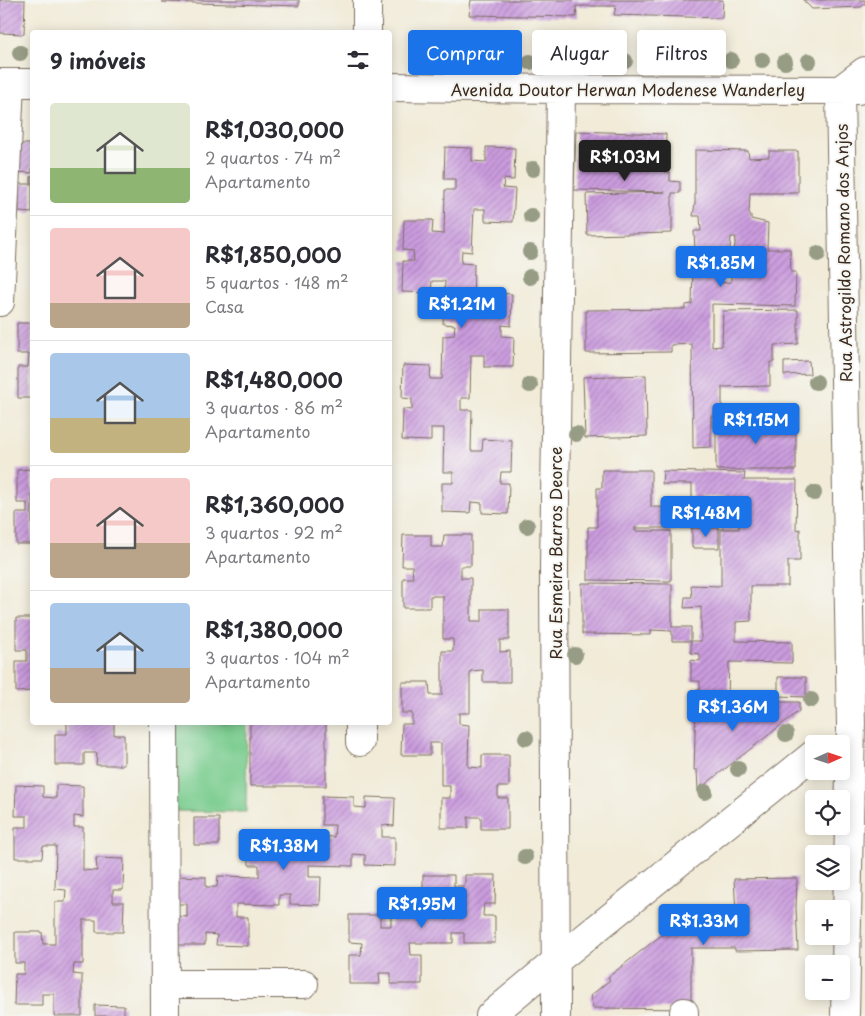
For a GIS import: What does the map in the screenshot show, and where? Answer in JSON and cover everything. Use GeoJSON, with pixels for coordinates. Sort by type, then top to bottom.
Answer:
{"type":"FeatureCollection","features":[{"type":"Feature","properties":{"kind":"street"},"geometry":{"type":"LineString","coordinates":[[367,0],[367,30]]}},
{"type":"Feature","properties":{"kind":"street"},"geometry":{"type":"LineString","coordinates":[[852,90],[865,71]]}},
{"type":"Feature","properties":{"kind":"street"},"geometry":{"type":"LineString","coordinates":[[0,302],[14,83]]}},
{"type":"Feature","properties":{"kind":"street","name":"Avenida Doutor Herwan Modenese Wanderley"},"geometry":{"type":"LineString","coordinates":[[392,87],[852,90]]}},
{"type":"Feature","properties":{"kind":"street","name":"Rua Esmeira Barros Deorce"},"geometry":{"type":"LineString","coordinates":[[556,1016],[554,567],[561,89]]}},
{"type":"Feature","properties":{"kind":"street","name":"Rua Astrogildo Romano dos Anjos"},"geometry":{"type":"LineString","coordinates":[[845,1016],[858,719],[852,90]]}},
{"type":"Feature","properties":{"kind":"street"},"geometry":{"type":"LineString","coordinates":[[838,735],[858,719]]}},
{"type":"Feature","properties":{"kind":"street"},"geometry":{"type":"LineString","coordinates":[[164,725],[165,1016]]}},
{"type":"Feature","properties":{"kind":"street"},"geometry":{"type":"LineString","coordinates":[[490,1016],[805,761]]}},
{"type":"Feature","properties":{"kind":"street"},"geometry":{"type":"LineString","coordinates":[[165,984],[304,984]]}},
{"type":"Feature","properties":{"kind":"green space"},"geometry":{"type":"Polygon","coordinates":[[[172,725],[247,725],[246,812],[171,811],[172,725]]]}},
{"type":"Feature","properties":{"kind":"building"},"geometry":{"type":"Polygon","coordinates":[[[0,0],[25,0],[24,34],[0,33],[0,0]]]}},
{"type":"Feature","properties":{"kind":"building"},"geometry":{"type":"Polygon","coordinates":[[[162,0],[299,0],[299,6],[162,2],[162,0]]]}},
{"type":"Feature","properties":{"kind":"building"},"geometry":{"type":"Polygon","coordinates":[[[471,0],[723,0],[722,18],[614,15],[616,6],[576,6],[577,17],[469,15],[471,0]]]}},
{"type":"Feature","properties":{"kind":"building"},"geometry":{"type":"Polygon","coordinates":[[[803,0],[865,0],[865,4],[861,7],[812,9],[803,0]]]}},
{"type":"Feature","properties":{"kind":"building"},"geometry":{"type":"Polygon","coordinates":[[[576,131],[666,134],[665,172],[670,172],[670,181],[680,182],[680,193],[672,193],[672,233],[587,235],[586,194],[665,192],[574,190],[576,131]]]}},
{"type":"Feature","properties":{"kind":"building"},"geometry":{"type":"Polygon","coordinates":[[[19,144],[30,144],[30,173],[18,172],[19,144]]]}},
{"type":"Feature","properties":{"kind":"building"},"geometry":{"type":"Polygon","coordinates":[[[445,147],[472,148],[472,161],[486,162],[486,147],[515,148],[514,180],[504,179],[503,188],[515,189],[513,222],[485,221],[485,209],[474,209],[472,252],[462,251],[461,263],[474,264],[473,306],[483,307],[483,292],[512,294],[511,326],[502,325],[502,336],[514,337],[513,367],[484,367],[484,355],[471,355],[470,398],[461,398],[461,410],[472,410],[471,451],[482,451],[483,439],[512,441],[511,472],[501,472],[500,483],[509,483],[508,514],[482,513],[482,503],[471,502],[470,513],[442,512],[442,483],[453,483],[453,472],[443,472],[444,428],[431,428],[431,441],[402,440],[403,409],[412,410],[412,399],[402,398],[403,365],[431,366],[430,379],[442,379],[443,336],[454,335],[455,325],[443,324],[445,281],[432,281],[431,293],[402,292],[403,261],[414,261],[413,251],[403,250],[404,220],[433,220],[432,233],[444,234],[445,190],[455,190],[455,179],[444,179],[445,147]]]}},
{"type":"Feature","properties":{"kind":"building"},"geometry":{"type":"Polygon","coordinates":[[[695,150],[748,151],[749,158],[769,157],[769,151],[798,151],[798,193],[750,193],[749,213],[751,219],[768,223],[767,249],[790,249],[791,272],[796,272],[795,306],[712,304],[712,347],[722,346],[723,311],[798,310],[798,344],[774,345],[774,362],[770,362],[770,386],[722,387],[722,416],[711,416],[711,447],[693,448],[692,344],[671,345],[671,352],[586,353],[586,310],[685,309],[686,305],[692,304],[693,266],[705,266],[719,283],[731,282],[732,250],[734,250],[736,237],[731,237],[730,250],[695,251],[694,231],[701,231],[700,216],[693,216],[695,203],[695,150]]]}},
{"type":"Feature","properties":{"kind":"building"},"geometry":{"type":"Polygon","coordinates":[[[19,184],[30,184],[30,213],[19,212],[19,184]]]}},
{"type":"Feature","properties":{"kind":"building"},"geometry":{"type":"Polygon","coordinates":[[[17,323],[30,323],[30,398],[18,398],[18,367],[28,367],[29,354],[17,354],[17,323]]]}},
{"type":"Feature","properties":{"kind":"building"},"geometry":{"type":"Polygon","coordinates":[[[809,361],[810,374],[784,375],[784,362],[809,361]]]}},
{"type":"Feature","properties":{"kind":"building"},"geometry":{"type":"Polygon","coordinates":[[[646,375],[647,436],[585,438],[583,377],[646,375]]]}},
{"type":"Feature","properties":{"kind":"building"},"geometry":{"type":"Polygon","coordinates":[[[716,420],[796,420],[796,470],[716,470],[716,420]]]}},
{"type":"Feature","properties":{"kind":"building"},"geometry":{"type":"Polygon","coordinates":[[[30,469],[30,544],[16,544],[16,513],[27,513],[27,503],[17,503],[17,470],[30,469]]]}},
{"type":"Feature","properties":{"kind":"building"},"geometry":{"type":"Polygon","coordinates":[[[602,470],[651,470],[651,507],[692,508],[692,528],[635,528],[635,531],[671,531],[671,581],[588,580],[588,527],[597,527],[597,488],[602,488],[602,470]]]}},
{"type":"Feature","properties":{"kind":"building"},"geometry":{"type":"Polygon","coordinates":[[[663,471],[745,473],[744,480],[797,480],[796,530],[800,529],[800,561],[788,561],[788,586],[751,586],[751,621],[736,622],[736,641],[792,642],[792,663],[729,662],[728,698],[691,698],[691,690],[700,690],[700,681],[691,681],[691,660],[700,661],[700,654],[691,653],[691,641],[701,641],[701,607],[684,608],[685,597],[692,597],[691,585],[721,586],[721,529],[739,529],[739,503],[729,503],[729,497],[701,497],[701,506],[692,506],[692,484],[662,484],[663,471]]]}},
{"type":"Feature","properties":{"kind":"building"},"geometry":{"type":"Polygon","coordinates":[[[692,528],[719,528],[719,548],[692,548],[692,528]]]}},
{"type":"Feature","properties":{"kind":"building"},"geometry":{"type":"Polygon","coordinates":[[[403,535],[431,535],[431,547],[443,547],[444,535],[471,535],[471,566],[461,566],[461,578],[471,578],[471,621],[482,621],[482,609],[509,609],[509,640],[500,640],[500,652],[510,651],[510,682],[483,682],[483,670],[470,671],[470,713],[459,713],[459,724],[469,725],[468,767],[482,768],[482,755],[509,755],[509,787],[498,787],[498,798],[508,798],[508,829],[481,829],[481,817],[468,817],[468,828],[441,828],[441,798],[450,798],[450,786],[441,786],[441,743],[430,743],[430,755],[401,755],[402,724],[412,724],[412,713],[402,713],[402,682],[429,682],[430,695],[442,695],[442,651],[453,651],[453,639],[443,639],[443,596],[430,596],[430,608],[403,608],[403,578],[413,578],[412,566],[402,566],[403,535]]]}},
{"type":"Feature","properties":{"kind":"building"},"geometry":{"type":"Polygon","coordinates":[[[582,583],[672,584],[672,627],[691,627],[691,641],[672,641],[672,631],[651,630],[651,635],[582,634],[582,583]]]}},
{"type":"Feature","properties":{"kind":"building"},"geometry":{"type":"Polygon","coordinates":[[[16,618],[30,618],[30,691],[16,692],[16,661],[27,661],[27,650],[16,650],[16,618]]]}},
{"type":"Feature","properties":{"kind":"building"},"geometry":{"type":"Polygon","coordinates":[[[778,677],[806,677],[806,697],[778,696],[778,677]]]}},
{"type":"Feature","properties":{"kind":"building"},"geometry":{"type":"Polygon","coordinates":[[[696,702],[799,702],[799,711],[698,790],[697,770],[694,770],[696,702]]]}},
{"type":"Feature","properties":{"kind":"building"},"geometry":{"type":"Polygon","coordinates":[[[67,725],[114,725],[114,735],[124,735],[124,765],[96,765],[97,753],[84,753],[84,765],[55,765],[55,734],[67,734],[67,725]]]}},
{"type":"Feature","properties":{"kind":"building"},"geometry":{"type":"Polygon","coordinates":[[[250,725],[326,725],[326,786],[250,786],[250,725]]]}},
{"type":"Feature","properties":{"kind":"building"},"geometry":{"type":"Polygon","coordinates":[[[16,785],[43,786],[43,797],[56,798],[56,785],[83,786],[83,817],[74,816],[74,827],[83,827],[83,870],[97,871],[96,858],[124,859],[123,890],[113,890],[113,902],[124,902],[123,932],[96,932],[96,920],[83,920],[83,964],[74,964],[73,974],[82,975],[82,1016],[54,1016],[54,994],[42,994],[42,1005],[14,1005],[15,974],[24,974],[24,963],[15,963],[15,932],[42,932],[43,944],[55,944],[55,902],[65,902],[66,890],[55,889],[56,846],[43,846],[42,858],[15,858],[15,827],[27,827],[27,816],[15,816],[16,785]]]}},
{"type":"Feature","properties":{"kind":"building"},"geometry":{"type":"Polygon","coordinates":[[[322,796],[354,797],[354,807],[366,808],[366,797],[395,798],[394,826],[382,825],[382,837],[395,837],[395,866],[365,865],[365,855],[353,854],[353,866],[309,865],[309,877],[321,877],[320,905],[290,904],[290,895],[279,895],[279,905],[236,904],[236,917],[248,917],[248,946],[216,945],[217,935],[205,934],[205,945],[173,945],[174,916],[187,917],[187,904],[173,904],[174,876],[206,877],[206,887],[217,887],[218,876],[259,877],[259,865],[249,865],[249,836],[280,837],[280,846],[292,847],[292,836],[334,837],[335,825],[322,825],[322,796]]]}},
{"type":"Feature","properties":{"kind":"building"},"geometry":{"type":"Polygon","coordinates":[[[194,818],[219,818],[219,845],[194,845],[194,818]]]}},
{"type":"Feature","properties":{"kind":"building"},"geometry":{"type":"Polygon","coordinates":[[[423,875],[454,875],[454,886],[465,886],[465,875],[496,875],[495,904],[484,904],[483,916],[495,916],[495,943],[464,943],[464,933],[453,933],[453,943],[410,943],[411,955],[422,955],[422,984],[391,984],[391,973],[379,973],[380,984],[349,984],[349,955],[361,955],[362,943],[349,942],[349,915],[380,915],[380,926],[391,926],[391,915],[434,916],[435,903],[423,903],[423,875]]]}},
{"type":"Feature","properties":{"kind":"building"},"geometry":{"type":"Polygon","coordinates":[[[797,878],[798,950],[735,951],[735,948],[691,948],[691,1009],[593,1008],[590,996],[610,980],[608,977],[673,926],[676,929],[692,917],[692,914],[736,913],[734,879],[797,878]]]}},
{"type":"Feature","properties":{"kind":"building"},"geometry":{"type":"Polygon","coordinates":[[[95,1005],[124,1006],[124,1016],[95,1016],[95,1005]]]}}]}
